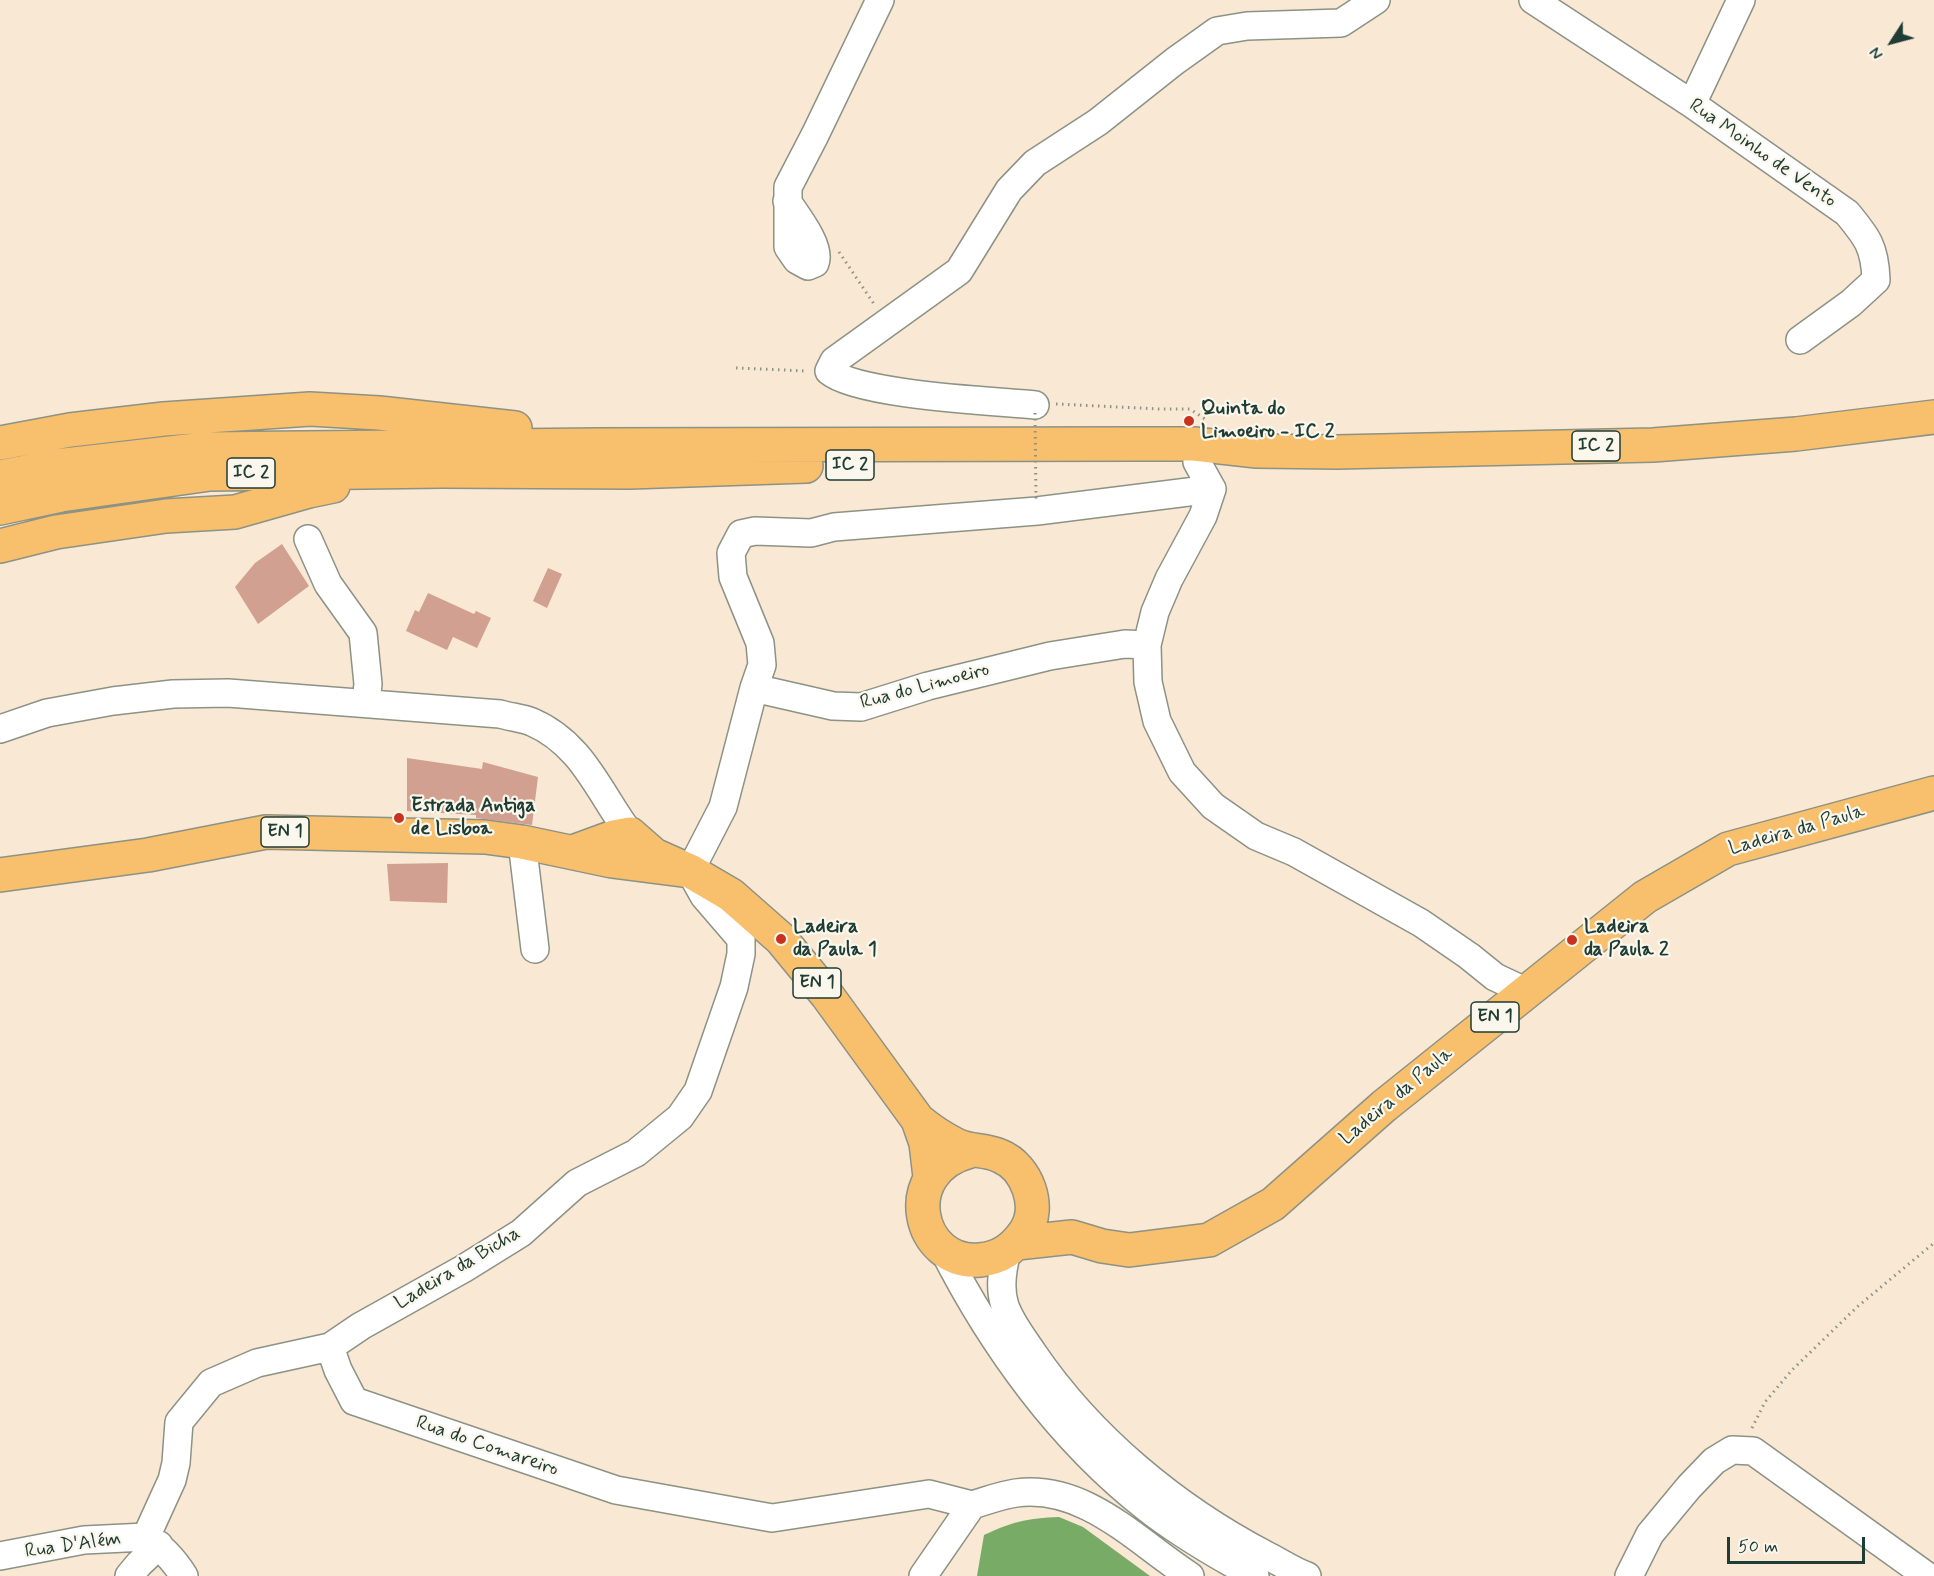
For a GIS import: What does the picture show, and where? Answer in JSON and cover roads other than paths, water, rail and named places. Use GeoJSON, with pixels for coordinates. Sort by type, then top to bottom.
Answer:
{"type":"FeatureCollection","features":[{"type":"Feature","properties":{"kind":"main road"},"geometry":{"type":"LineString","coordinates":[[0,442],[70,430],[164,419],[310,409],[369,412],[525,429],[599,445]]}},
{"type":"Feature","properties":{"kind":"main road","name":"IC 2"},"geometry":{"type":"LineString","coordinates":[[0,508],[58,481],[204,449],[599,445],[1194,444],[1257,451],[1361,452],[1653,445],[1796,434],[1934,417]]}},
{"type":"Feature","properties":{"kind":"main road","name":"IC 2"},"geometry":{"type":"LineString","coordinates":[[0,477],[58,481],[210,474],[442,471],[630,472],[888,464],[1204,475],[1257,451]]}},
{"type":"Feature","properties":{"kind":"main road"},"geometry":{"type":"LineString","coordinates":[[0,546],[56,532],[166,516],[235,512],[318,489],[396,480],[442,471]]}},
{"type":"Feature","properties":{"kind":"main road","name":"Ladeira da Paula"},"geometry":{"type":"LineString","coordinates":[[1072,1237],[1102,1246],[1129,1250],[1209,1240],[1273,1204],[1384,1106],[1645,897],[1728,849],[1934,793]]}},
{"type":"Feature","properties":{"kind":"main road","name":"EN 1"},"geometry":{"type":"LineString","coordinates":[[0,875],[148,855],[266,832],[485,837],[578,850],[612,861],[690,871]]}},
{"type":"Feature","properties":{"kind":"main road"},"geometry":{"type":"LineString","coordinates":[[578,850],[614,837],[630,834]]}},
{"type":"Feature","properties":{"kind":"main road","name":"EN 1"},"geometry":{"type":"LineString","coordinates":[[630,834],[654,855],[690,871],[731,895],[781,939],[827,995],[918,1120],[926,1143],[930,1177]]}},
{"type":"Feature","properties":{"kind":"main road","name":"EN 1"},"geometry":{"type":"LineString","coordinates":[[918,1120],[938,1135],[970,1151]]}},
{"type":"Feature","properties":{"kind":"main road"},"geometry":{"type":"LineString","coordinates":[[970,1151],[986,1151],[1001,1156],[1015,1165],[1025,1178],[1031,1193],[1032,1211],[1027,1228],[1012,1248],[991,1259],[974,1260],[958,1257],[943,1249],[932,1238],[925,1223],[922,1208],[924,1192],[930,1177],[946,1159],[970,1151]]}},
{"type":"Feature","properties":{"kind":"main road","name":"EN 1"},"geometry":{"type":"LineString","coordinates":[[1031,1193],[1054,1223],[1072,1237]]}},
{"type":"Feature","properties":{"kind":"main road","name":"EN 1"},"geometry":{"type":"LineString","coordinates":[[1012,1248],[1072,1237]]}},
{"type":"Feature","properties":{"kind":"street"},"geometry":{"type":"LineString","coordinates":[[829,254],[808,266],[797,260],[788,247],[788,187],[880,0]]}},
{"type":"Feature","properties":{"kind":"street"},"geometry":{"type":"LineString","coordinates":[[1035,409],[888,390],[837,378],[829,371],[834,361],[959,271],[1009,190],[1035,163],[1098,122],[1216,31],[1247,26],[1341,23],[1376,0]]}},
{"type":"Feature","properties":{"kind":"street","name":"Rua Moinho de Vento"},"geometry":{"type":"LineString","coordinates":[[1533,0],[1692,105],[1847,213],[1866,236],[1876,260],[1876,280],[1851,303],[1800,340]]}},
{"type":"Feature","properties":{"kind":"street"},"geometry":{"type":"LineString","coordinates":[[1692,105],[1741,0]]}},
{"type":"Feature","properties":{"kind":"street"},"geometry":{"type":"LineString","coordinates":[[690,871],[723,807],[762,665],[760,643],[733,577],[731,553],[741,534],[755,531],[811,533],[834,527],[1036,505],[1204,475],[1203,516],[1169,579],[1155,612],[1147,645],[1148,682],[1157,721],[1182,772],[1213,806],[1256,836],[1294,852],[1422,923],[1495,977],[1527,992]]}},
{"type":"Feature","properties":{"kind":"street"},"geometry":{"type":"LineString","coordinates":[[308,539],[328,584],[363,633],[368,684],[366,703]]}},
{"type":"Feature","properties":{"kind":"street","name":"Rua do Limoeiro"},"geometry":{"type":"LineString","coordinates":[[754,688],[832,706],[861,707],[928,686],[1050,657],[1125,644],[1147,645]]}},
{"type":"Feature","properties":{"kind":"street"},"geometry":{"type":"LineString","coordinates":[[0,729],[47,713],[113,701],[173,694],[228,693],[500,714],[531,722],[562,739],[589,768],[630,834],[627,846],[612,861]]}},
{"type":"Feature","properties":{"kind":"street"},"geometry":{"type":"LineString","coordinates":[[578,850],[599,822],[608,801]]}},
{"type":"Feature","properties":{"kind":"street"},"geometry":{"type":"LineString","coordinates":[[522,842],[536,949]]}},
{"type":"Feature","properties":{"kind":"street","name":"Ladeira da Bicha"},"geometry":{"type":"LineString","coordinates":[[330,1347],[361,1326],[463,1269],[521,1233],[577,1183],[636,1153],[680,1118],[698,1091],[734,987],[741,954],[741,939],[704,896],[690,871]]}},
{"type":"Feature","properties":{"kind":"street"},"geometry":{"type":"LineString","coordinates":[[1012,1248],[1001,1285],[1005,1306],[1016,1328],[1046,1372],[1101,1435],[1162,1488],[1233,1538],[1307,1576]]}},
{"type":"Feature","properties":{"kind":"street"},"geometry":{"type":"LineString","coordinates":[[943,1249],[974,1308],[1021,1376],[1085,1452],[1147,1508],[1218,1556],[1255,1576]]}},
{"type":"Feature","properties":{"kind":"street"},"geometry":{"type":"LineString","coordinates":[[129,1576],[152,1541],[172,1480],[176,1463],[179,1422],[211,1383],[257,1363],[330,1347]]}},
{"type":"Feature","properties":{"kind":"street","name":"Rua do Comareiro"},"geometry":{"type":"LineString","coordinates":[[330,1347],[338,1370],[354,1401],[616,1490],[772,1518],[929,1494],[972,1505]]}},
{"type":"Feature","properties":{"kind":"street"},"geometry":{"type":"LineString","coordinates":[[1629,1576],[1650,1534],[1714,1461],[1732,1450],[1753,1451],[1927,1576]]}},
{"type":"Feature","properties":{"kind":"street"},"geometry":{"type":"LineString","coordinates":[[923,1576],[972,1505],[1016,1493],[1056,1493],[1097,1510],[1190,1576]]}},
{"type":"Feature","properties":{"kind":"street","name":"Rua D'Além"},"geometry":{"type":"LineString","coordinates":[[0,1556],[84,1540],[152,1541]]}},
{"type":"Feature","properties":{"kind":"street"},"geometry":{"type":"LineString","coordinates":[[152,1541],[177,1564],[184,1576]]}},
{"type":"Feature","properties":{"kind":"place","name":"Quinta do Limoeiro - IC 2"},"geometry":{"type":"Point","coordinates":[1189,421]}},
{"type":"Feature","properties":{"kind":"place","name":"Estrada Antiga de Lisboa"},"geometry":{"type":"Point","coordinates":[399,818]}},
{"type":"Feature","properties":{"kind":"place","name":"Ladeira da Paula 1"},"geometry":{"type":"Point","coordinates":[781,939]}},
{"type":"Feature","properties":{"kind":"place","name":"Ladeira da Paula 2"},"geometry":{"type":"Point","coordinates":[1572,940]}}]}
